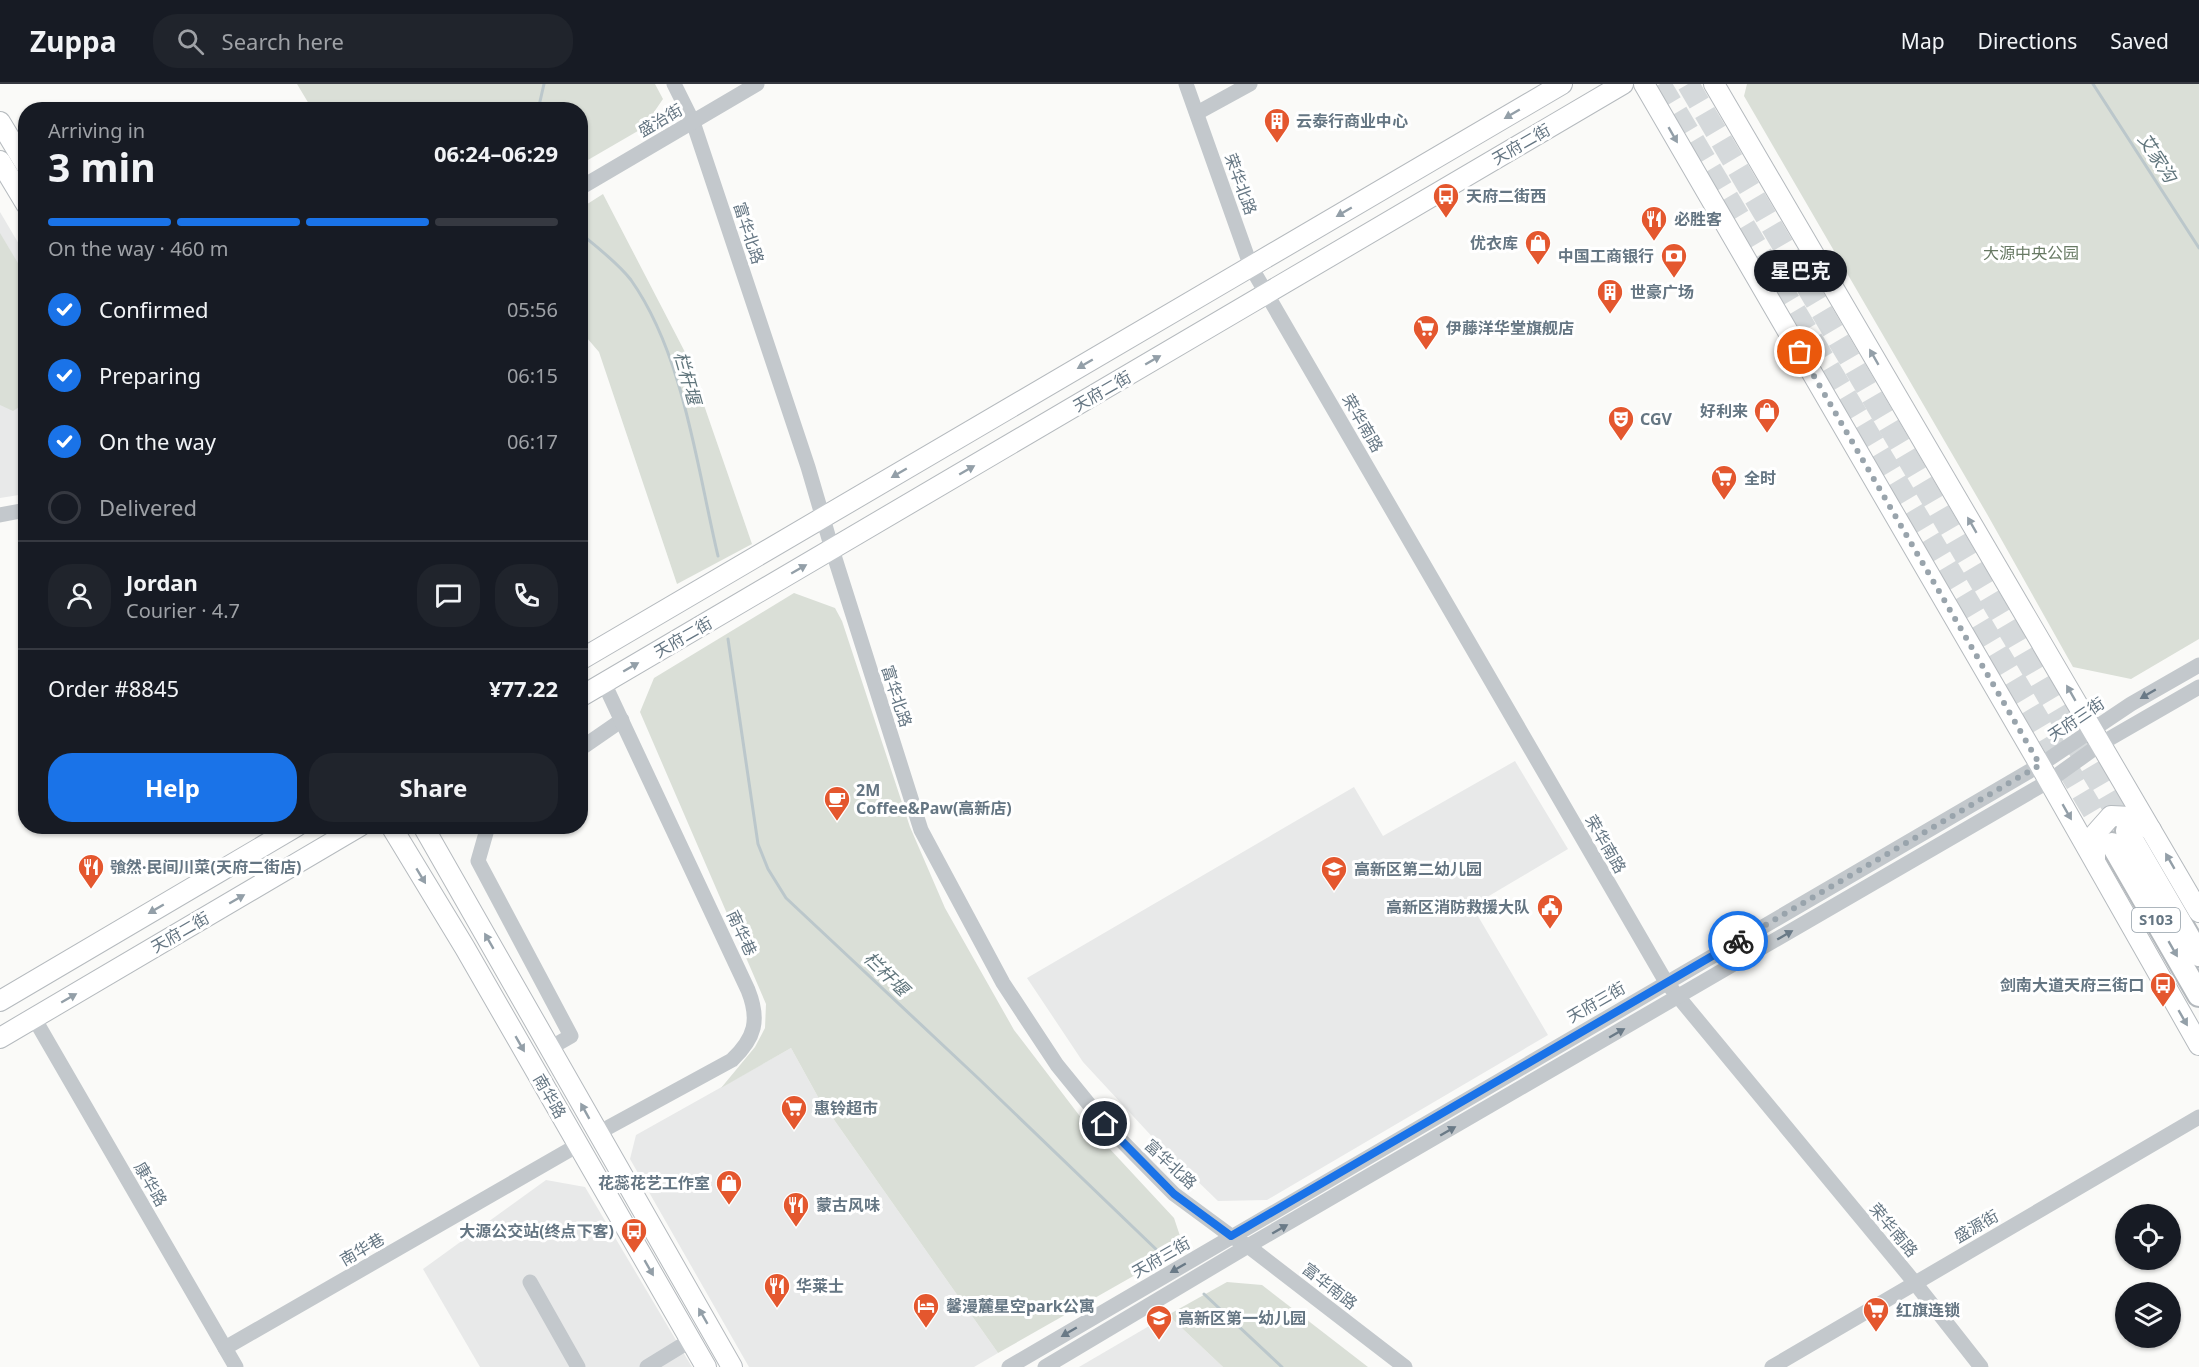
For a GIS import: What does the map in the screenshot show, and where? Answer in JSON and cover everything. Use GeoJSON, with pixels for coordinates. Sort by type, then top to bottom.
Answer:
{"type":"FeatureCollection","features":[{"type":"Feature","properties":{"kind":"highway","name":"S103"},"geometry":{"type":"LineString","coordinates":[[2199,955],[2120,838],[2199,995]]}},
{"type":"Feature","properties":{"kind":"main road","name":"天府二街"},"geometry":{"type":"LineString","coordinates":[[588,655],[1562,84]]}},
{"type":"Feature","properties":{"kind":"main road","name":"天府二街"},"geometry":{"type":"LineString","coordinates":[[588,692],[1623,84]]}},
{"type":"Feature","properties":{"kind":"main road"},"geometry":{"type":"LineString","coordinates":[[1644,84],[2045,773],[2199,1045]]}},
{"type":"Feature","properties":{"kind":"main road"},"geometry":{"type":"LineString","coordinates":[[1714,84],[2199,912]]}},
{"type":"Feature","properties":{"kind":"main road"},"geometry":{"type":"LineString","coordinates":[[0,122],[18,152]]}},
{"type":"Feature","properties":{"kind":"main road"},"geometry":{"type":"LineString","coordinates":[[0,161],[18,191]]}},
{"type":"Feature","properties":{"kind":"main road"},"geometry":{"type":"LineString","coordinates":[[2095,862],[2095,834],[2111,816],[2131,817],[2153,832]]}},
{"type":"Feature","properties":{"kind":"main road","name":"天府二街"},"geometry":{"type":"LineString","coordinates":[[0,1001],[283,834]]}},
{"type":"Feature","properties":{"kind":"main road","name":"天府二街"},"geometry":{"type":"LineString","coordinates":[[0,1038],[346,834]]}},
{"type":"Feature","properties":{"kind":"main road","name":"南华路"},"geometry":{"type":"LineString","coordinates":[[396,834],[465,948],[706,1367]]}},
{"type":"Feature","properties":{"kind":"main road","name":"南华路"},"geometry":{"type":"LineString","coordinates":[[428,834],[732,1367]]}},
{"type":"Feature","properties":{"kind":"street","name":"富华北路"},"geometry":{"type":"LineString","coordinates":[[674,84],[693,122],[808,467],[921,830],[1003,983],[1057,1065],[1105,1124],[1174,1194],[1231,1236]]}},
{"type":"Feature","properties":{"kind":"street","name":"盛治街"},"geometry":{"type":"LineString","coordinates":[[588,183],[757,84]]}},
{"type":"Feature","properties":{"kind":"street","name":"荣华北路"},"geometry":{"type":"LineString","coordinates":[[1186,84],[1251,267],[1267,293]]}},
{"type":"Feature","properties":{"kind":"street"},"geometry":{"type":"LineString","coordinates":[[1197,113],[1250,84]]}},
{"type":"Feature","properties":{"kind":"street","name":"荣华南路"},"geometry":{"type":"LineString","coordinates":[[1267,293],[1666,982],[1915,1283],[1981,1367]]}},
{"type":"Feature","properties":{"kind":"street"},"geometry":{"type":"LineString","coordinates":[[0,515],[18,512]]}},
{"type":"Feature","properties":{"kind":"street","name":"天府三街"},"geometry":{"type":"LineString","coordinates":[[1045,1367],[1248,1246],[1677,998],[2045,773],[2199,665]]}},
{"type":"Feature","properties":{"kind":"street","name":"南华巷"},"geometry":{"type":"LineString","coordinates":[[598,1133],[732,1060],[749,1038],[756,1014],[748,990],[604,683]]}},
{"type":"Feature","properties":{"kind":"street","name":"天府三街"},"geometry":{"type":"LineString","coordinates":[[2097,736],[2199,687]]}},
{"type":"Feature","properties":{"kind":"street"},"geometry":{"type":"LineString","coordinates":[[588,743],[621,720]]}},
{"type":"Feature","properties":{"kind":"street","name":"天府三街"},"geometry":{"type":"LineString","coordinates":[[1009,1367],[1666,982],[2045,773]]}},
{"type":"Feature","properties":{"kind":"street"},"geometry":{"type":"LineString","coordinates":[[486,834],[478,861],[571,1036],[550,1048]]}},
{"type":"Feature","properties":{"kind":"street","name":"康华路"},"geometry":{"type":"LineString","coordinates":[[34,1018],[236,1367]]}},
{"type":"Feature","properties":{"kind":"street","name":"盛源街"},"geometry":{"type":"LineString","coordinates":[[1772,1367],[2199,1117]]}},
{"type":"Feature","properties":{"kind":"street","name":"南华巷"},"geometry":{"type":"LineString","coordinates":[[225,1348],[578,1145]]}},
{"type":"Feature","properties":{"kind":"street","name":"富华南路"},"geometry":{"type":"LineString","coordinates":[[1231,1236],[1248,1246],[1405,1367]]}},
{"type":"Feature","properties":{"kind":"street"},"geometry":{"type":"LineString","coordinates":[[530,1282],[578,1367]]}},
{"type":"Feature","properties":{"kind":"street"},"geometry":{"type":"LineString","coordinates":[[647,1367],[691,1340]]}},
{"type":"Feature","properties":{"kind":"shaded area"},"geometry":{"type":"Polygon","coordinates":[[[0,212],[18,242],[18,495],[0,498],[0,212]]]}},
{"type":"Feature","properties":{"kind":"shaded area"},"geometry":{"type":"Polygon","coordinates":[[[1515,761],[1568,849],[1472,906],[1548,1035],[1267,1200],[1218,1201],[1158,1143],[1083,1062],[1027,978],[1354,787],[1383,836],[1515,761]]]}},
{"type":"Feature","properties":{"kind":"shaded area"},"geometry":{"type":"Polygon","coordinates":[[[791,1048],[818,1097],[998,1353],[974,1367],[749,1367],[630,1159],[636,1135],[791,1048]]]}},
{"type":"Feature","properties":{"kind":"shaded area"},"geometry":{"type":"Polygon","coordinates":[[[546,1180],[585,1187],[692,1367],[480,1367],[423,1269],[546,1180]]]}},
{"type":"Feature","properties":{"kind":"shaded area","name":"高新区第一幼儿园"},"geometry":{"type":"Polygon","coordinates":[[[1168,1315],[1223,1367],[1079,1367],[1168,1315]]]}},
{"type":"Feature","properties":{"kind":"green space"},"geometry":{"type":"Polygon","coordinates":[[[297,84],[655,84],[663,99],[643,128],[588,160],[588,102],[308,102],[297,84]]]}},
{"type":"Feature","properties":{"kind":"green space","name":"大源中央公园"},"geometry":{"type":"Polygon","coordinates":[[[1747,84],[2199,84],[2199,639],[2131,679],[2073,667],[1987,514],[1744,96],[1747,84]]]}},
{"type":"Feature","properties":{"kind":"green space"},"geometry":{"type":"Polygon","coordinates":[[[603,194],[687,356],[752,544],[677,584],[599,352],[588,339],[588,204],[603,194]]]}},
{"type":"Feature","properties":{"kind":"green space"},"geometry":{"type":"Polygon","coordinates":[[[0,233],[18,263],[18,408],[13,411],[0,405],[0,233]]]}},
{"type":"Feature","properties":{"kind":"green space"},"geometry":{"type":"Polygon","coordinates":[[[794,593],[835,608],[842,621],[910,827],[945,908],[1014,1030],[1082,1119],[1174,1218],[1183,1245],[1151,1266],[998,1353],[818,1097],[791,1048],[721,1088],[755,1047],[765,1028],[766,1004],[640,712],[654,678],[794,593]]]}},
{"type":"Feature","properties":{"kind":"green space"},"geometry":{"type":"Polygon","coordinates":[[[1227,1282],[1262,1285],[1368,1367],[1223,1367],[1168,1315],[1227,1282]]]}},
{"type":"Feature","properties":{"kind":"waterway","name":"栏杆堰"},"geometry":{"type":"LineString","coordinates":[[540,102],[544,84]]}},
{"type":"Feature","properties":{"kind":"waterway","name":"艾家沟"},"geometry":{"type":"LineString","coordinates":[[2093,84],[2199,248]]}},
{"type":"Feature","properties":{"kind":"waterway","name":"栏杆堰"},"geometry":{"type":"LineString","coordinates":[[588,240],[614,261],[631,280],[664,342],[686,413],[718,556]]}},
{"type":"Feature","properties":{"kind":"waterway","name":"栏杆堰"},"geometry":{"type":"LineString","coordinates":[[728,639],[758,844],[768,869],[786,898],[1161,1254]]}},
{"type":"Feature","properties":{"kind":"waterway","name":"栏杆堰"},"geometry":{"type":"LineString","coordinates":[[1204,1294],[1282,1367]]}},
{"type":"Feature","properties":{"kind":"tunnel"},"geometry":{"type":"LineString","coordinates":[[1660,84],[2112,843]]}},
{"type":"Feature","properties":{"kind":"tunnel"},"geometry":{"type":"LineString","coordinates":[[1688,84],[2127,831]]}},
{"type":"Feature","properties":{"kind":"way so far"},"geometry":{"type":"LineString","coordinates":[[1738,941],[2040,765],[1800,352]]}},
{"type":"Feature","properties":{"kind":"place","name":"云泰行商业中心"},"geometry":{"type":"Point","coordinates":[1277,144]}},
{"type":"Feature","properties":{"kind":"place","name":"天府二街西"},"geometry":{"type":"Point","coordinates":[1446,219]}},
{"type":"Feature","properties":{"kind":"place","name":"必胜客"},"geometry":{"type":"Point","coordinates":[1654,242]}},
{"type":"Feature","properties":{"kind":"place","name":"优衣库"},"geometry":{"type":"Point","coordinates":[1538,266]}},
{"type":"Feature","properties":{"kind":"place","name":"中国工商银行"},"geometry":{"type":"Point","coordinates":[1674,279]}},
{"type":"Feature","properties":{"kind":"place","name":"世豪广场"},"geometry":{"type":"Point","coordinates":[1610,315]}},
{"type":"Feature","properties":{"kind":"place","name":"伊藤洋华堂旗舰店"},"geometry":{"type":"Point","coordinates":[1426,351]}},
{"type":"Feature","properties":{"kind":"place","name":"星巴克"},"geometry":{"type":"Point","coordinates":[1800,352]}},
{"type":"Feature","properties":{"kind":"place","name":"好利来"},"geometry":{"type":"Point","coordinates":[1767,434]}},
{"type":"Feature","properties":{"kind":"place","name":"CGV"},"geometry":{"type":"Point","coordinates":[1621,442]}},
{"type":"Feature","properties":{"kind":"place","name":"全时"},"geometry":{"type":"Point","coordinates":[1724,501]}},
{"type":"Feature","properties":{"kind":"place","name":"2M Coffee&Paw(高新店)"},"geometry":{"type":"Point","coordinates":[837,822]}},
{"type":"Feature","properties":{"kind":"place","name":"飸然·民间川菜(天府二街店)"},"geometry":{"type":"Point","coordinates":[91,890]}},
{"type":"Feature","properties":{"kind":"place","name":"高新区第二幼儿园"},"geometry":{"type":"Point","coordinates":[1334,892]}},
{"type":"Feature","properties":{"kind":"place","name":"高新区消防救援大队"},"geometry":{"type":"Point","coordinates":[1550,930]}},
{"type":"Feature","properties":{"kind":"place","name":"剑南大道天府三街口"},"geometry":{"type":"Point","coordinates":[2163,1008]}},
{"type":"Feature","properties":{"kind":"place","name":"惠铃超市"},"geometry":{"type":"Point","coordinates":[794,1131]}},
{"type":"Feature","properties":{"kind":"place","name":"花蕊花艺工作室"},"geometry":{"type":"Point","coordinates":[729,1206]}},
{"type":"Feature","properties":{"kind":"place","name":"蒙古风味"},"geometry":{"type":"Point","coordinates":[796,1228]}},
{"type":"Feature","properties":{"kind":"place","name":"大源公交站(终点下客)"},"geometry":{"type":"Point","coordinates":[634,1254]}},
{"type":"Feature","properties":{"kind":"place","name":"华莱士"},"geometry":{"type":"Point","coordinates":[777,1309]}},
{"type":"Feature","properties":{"kind":"place","name":"馨漫麓星空park公寓"},"geometry":{"type":"Point","coordinates":[926,1329]}},
{"type":"Feature","properties":{"kind":"place","name":"红旗连锁"},"geometry":{"type":"Point","coordinates":[1876,1333]}},
{"type":"Feature","properties":{"kind":"place","name":"高新区第一幼儿园"},"geometry":{"type":"Point","coordinates":[1159,1341]}},
{"type":"Feature","properties":{"kind":"route"},"geometry":{"type":"LineString","coordinates":[[1105,1124],[1174,1194],[1231,1236],[1738,941]]}}]}
